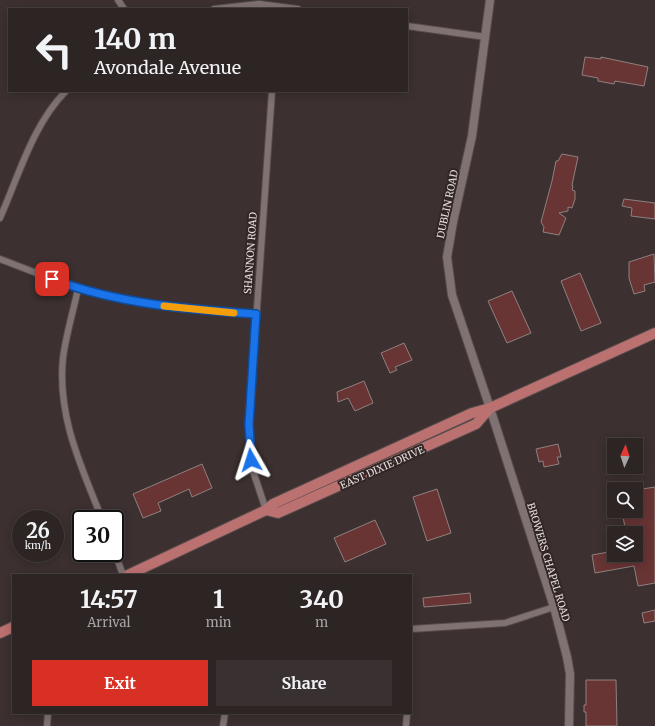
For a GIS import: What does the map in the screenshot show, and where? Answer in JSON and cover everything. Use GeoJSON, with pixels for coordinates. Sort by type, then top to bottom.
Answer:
{"type":"FeatureCollection","features":[{"type":"Feature","properties":{"kind":"main road","name":"EAST DIXIE DRIVE"},"geometry":{"type":"LineString","coordinates":[[130,574],[266,510],[278,513],[476,424],[490,408],[655,333]]}},
{"type":"Feature","properties":{"kind":"main road"},"geometry":{"type":"LineString","coordinates":[[0,633],[12,627]]}},
{"type":"Feature","properties":{"kind":"street","name":"DUBLIN ROAD"},"geometry":{"type":"LineString","coordinates":[[490,0],[472,136],[453,222],[447,257],[452,295],[490,408]]}},
{"type":"Feature","properties":{"kind":"street"},"geometry":{"type":"LineString","coordinates":[[223,8],[259,4],[279,5],[293,8]]}},
{"type":"Feature","properties":{"kind":"street"},"geometry":{"type":"LineString","coordinates":[[408,26],[486,37]]}},
{"type":"Feature","properties":{"kind":"street"},"geometry":{"type":"LineString","coordinates":[[0,218],[38,130],[49,110],[65,92]]}},
{"type":"Feature","properties":{"kind":"street","name":"SHANNON ROAD"},"geometry":{"type":"LineString","coordinates":[[266,510],[253,471],[249,447],[249,424],[272,92]]}},
{"type":"Feature","properties":{"kind":"street"},"geometry":{"type":"LineString","coordinates":[[0,260],[78,289],[175,308],[256,314]]}},
{"type":"Feature","properties":{"kind":"street"},"geometry":{"type":"LineString","coordinates":[[78,289],[64,357],[64,408],[74,449],[98,510]]}},
{"type":"Feature","properties":{"kind":"street","name":"BROWERS CHAPEL ROAD"},"geometry":{"type":"LineString","coordinates":[[490,408],[554,608],[567,657],[570,674],[569,726]]}},
{"type":"Feature","properties":{"kind":"street"},"geometry":{"type":"LineString","coordinates":[[118,562],[123,574]]}},
{"type":"Feature","properties":{"kind":"street"},"geometry":{"type":"LineString","coordinates":[[412,629],[505,623],[554,608]]}},
{"type":"Feature","properties":{"kind":"street"},"geometry":{"type":"LineString","coordinates":[[47,726],[48,714]]}},
{"type":"Feature","properties":{"kind":"street"},"geometry":{"type":"LineString","coordinates":[[223,726],[225,714]]}},
{"type":"Feature","properties":{"kind":"street"},"geometry":{"type":"LineString","coordinates":[[406,726],[407,714]]}},
{"type":"Feature","properties":{"kind":"building"},"geometry":{"type":"Polygon","coordinates":[[[585,57],[601,59],[601,57],[648,67],[644,86],[615,81],[614,84],[598,81],[598,78],[582,75],[585,57]]]}},
{"type":"Feature","properties":{"kind":"building"},"geometry":{"type":"Polygon","coordinates":[[[562,154],[578,157],[572,185],[572,190],[575,191],[575,199],[572,208],[568,207],[568,211],[559,213],[566,218],[559,235],[543,232],[544,227],[541,222],[556,161],[558,161],[562,154]]]}},
{"type":"Feature","properties":{"kind":"building"},"geometry":{"type":"Polygon","coordinates":[[[624,199],[655,203],[655,219],[631,216],[632,208],[622,206],[624,199]]]}},
{"type":"Feature","properties":{"kind":"building"},"geometry":{"type":"Polygon","coordinates":[[[654,254],[655,282],[644,285],[645,291],[634,294],[629,278],[629,262],[654,254]]]}},
{"type":"Feature","properties":{"kind":"building"},"geometry":{"type":"Polygon","coordinates":[[[580,273],[601,323],[581,331],[561,281],[580,273]]]}},
{"type":"Feature","properties":{"kind":"building"},"geometry":{"type":"Polygon","coordinates":[[[512,291],[531,333],[507,343],[488,301],[512,291]]]}},
{"type":"Feature","properties":{"kind":"building"},"geometry":{"type":"Polygon","coordinates":[[[404,343],[412,360],[395,367],[397,370],[390,373],[381,353],[404,343]]]}},
{"type":"Feature","properties":{"kind":"building"},"geometry":{"type":"Polygon","coordinates":[[[364,381],[373,403],[355,411],[348,398],[338,402],[337,392],[364,381]]]}},
{"type":"Feature","properties":{"kind":"building"},"geometry":{"type":"Polygon","coordinates":[[[558,444],[561,457],[557,457],[559,464],[544,467],[543,461],[539,462],[536,449],[558,444]]]}},
{"type":"Feature","properties":{"kind":"building"},"geometry":{"type":"Polygon","coordinates":[[[202,464],[212,488],[192,497],[189,489],[158,503],[161,511],[143,518],[133,494],[202,464]]]}},
{"type":"Feature","properties":{"kind":"building"},"geometry":{"type":"Polygon","coordinates":[[[655,487],[655,583],[638,586],[634,566],[595,573],[592,555],[607,552],[607,562],[643,562],[643,526],[625,526],[623,518],[643,518],[643,489],[655,487]]]}},
{"type":"Feature","properties":{"kind":"building"},"geometry":{"type":"Polygon","coordinates":[[[437,489],[451,533],[427,541],[413,497],[437,489]]]}},
{"type":"Feature","properties":{"kind":"building"},"geometry":{"type":"Polygon","coordinates":[[[375,520],[386,544],[345,562],[334,538],[375,520]]]}},
{"type":"Feature","properties":{"kind":"building"},"geometry":{"type":"Polygon","coordinates":[[[470,593],[471,603],[424,607],[423,598],[470,593]]]}},
{"type":"Feature","properties":{"kind":"building"},"geometry":{"type":"Polygon","coordinates":[[[655,610],[655,621],[644,623],[642,613],[655,610]]]}},
{"type":"Feature","properties":{"kind":"building"},"geometry":{"type":"Polygon","coordinates":[[[586,680],[616,680],[617,726],[586,726],[586,712],[584,712],[584,705],[586,705],[586,680]]]}},
{"type":"Feature","properties":{"kind":"slow traffic"},"geometry":{"type":"LineString","coordinates":[[164,306],[234,313]]}},
{"type":"Feature","properties":{"kind":"route"},"geometry":{"type":"LineString","coordinates":[[52,279],[78,289],[175,308],[256,314],[249,424],[249,447],[251,460]]}}]}
